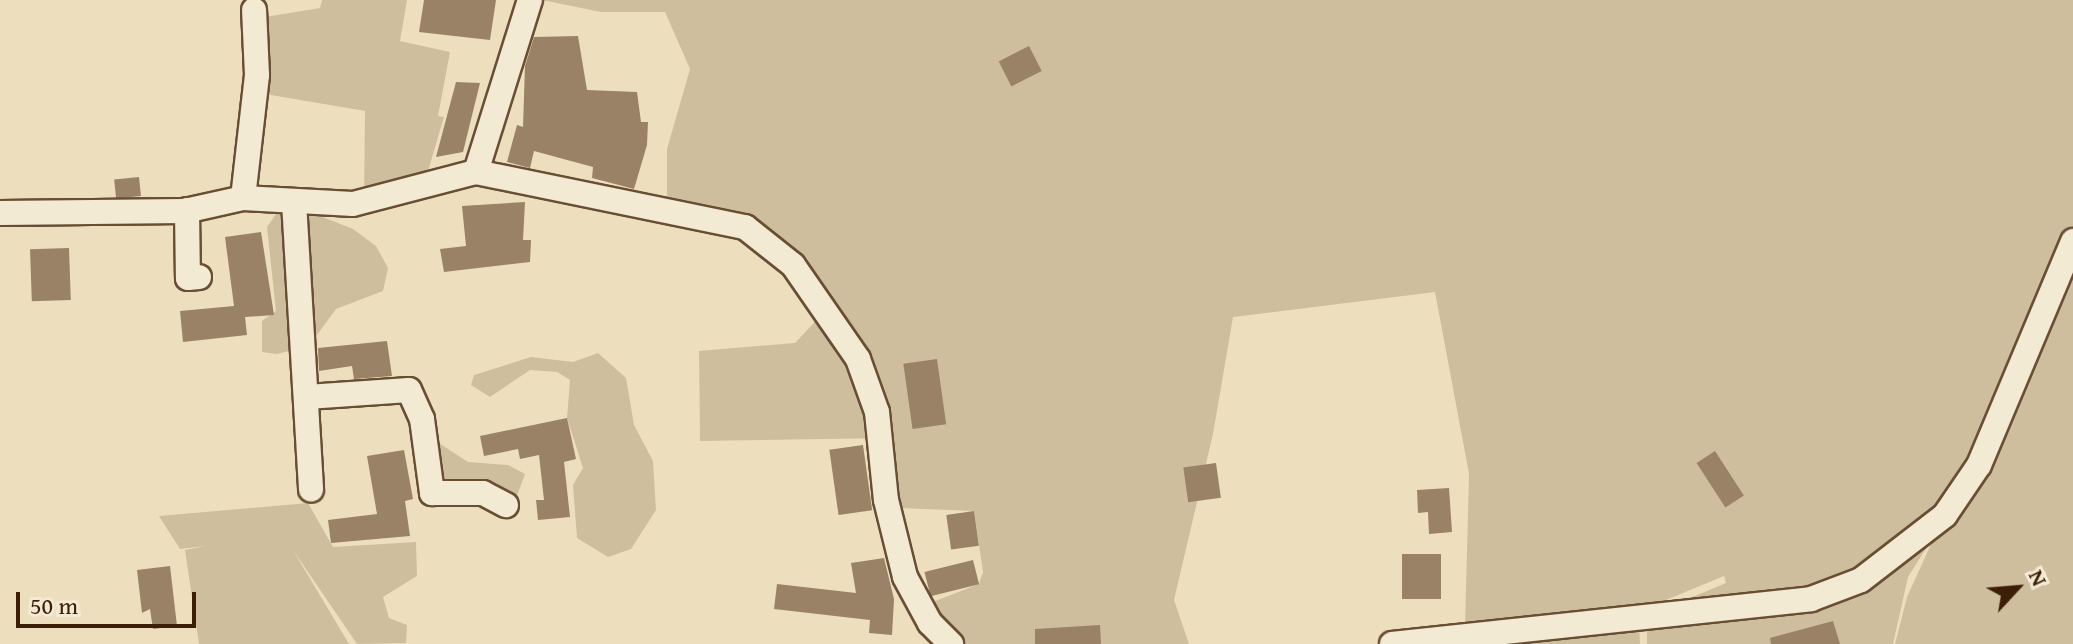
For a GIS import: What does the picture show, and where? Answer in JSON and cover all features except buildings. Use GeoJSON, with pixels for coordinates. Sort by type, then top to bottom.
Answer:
{"type":"FeatureCollection","features":[{"type":"Feature","properties":{"kind":"street"},"geometry":{"type":"LineString","coordinates":[[476,172],[530,0]]}},
{"type":"Feature","properties":{"kind":"street"},"geometry":{"type":"LineString","coordinates":[[243,198],[257,75],[254,10]]}},
{"type":"Feature","properties":{"kind":"street"},"geometry":{"type":"LineString","coordinates":[[0,213],[187,210],[243,198],[353,204],[476,172],[745,227],[793,265],[858,359],[877,412],[886,500],[905,577],[930,623],[951,644]]}},
{"type":"Feature","properties":{"kind":"street"},"geometry":{"type":"LineString","coordinates":[[294,202],[311,489]]}},
{"type":"Feature","properties":{"kind":"street"},"geometry":{"type":"LineString","coordinates":[[187,210],[188,278],[199,277]]}},
{"type":"Feature","properties":{"kind":"street"},"geometry":{"type":"LineString","coordinates":[[1392,644],[1484,639],[1811,599],[1861,580],[1945,515],[1979,465],[2073,241]]}},
{"type":"Feature","properties":{"kind":"street"},"geometry":{"type":"LineString","coordinates":[[307,397],[409,390],[422,419],[432,493],[483,493],[506,505]]}},
{"type":"Feature","properties":{"kind":"shaded area"},"geometry":{"type":"Polygon","coordinates":[[[322,0],[407,0],[400,41],[450,52],[438,116],[444,117],[425,181],[364,201],[365,111],[265,94],[259,18],[320,8],[322,0]]]}},
{"type":"Feature","properties":{"kind":"shaded area"},"geometry":{"type":"Polygon","coordinates":[[[542,0],[2073,0],[2073,644],[1895,644],[1907,597],[1937,531],[1908,577],[1893,644],[1647,644],[1647,616],[1726,583],[1724,576],[1632,614],[1465,628],[1469,474],[1435,292],[1233,317],[1213,434],[1174,600],[1189,644],[955,644],[925,605],[979,584],[983,572],[974,511],[899,508],[891,438],[700,441],[699,351],[795,343],[825,311],[744,226],[667,207],[667,149],[690,69],[665,12],[601,12],[542,0]]]}},
{"type":"Feature","properties":{"kind":"shaded area"},"geometry":{"type":"Polygon","coordinates":[[[276,214],[315,214],[353,229],[376,246],[388,268],[383,291],[336,309],[309,346],[277,354],[262,352],[262,321],[276,311],[267,227],[276,214]]]}},
{"type":"Feature","properties":{"kind":"shaded area"},"geometry":{"type":"Polygon","coordinates":[[[598,353],[626,378],[634,425],[653,461],[656,510],[631,549],[608,557],[577,538],[573,485],[583,468],[567,418],[570,380],[557,372],[530,370],[490,397],[471,385],[474,375],[531,357],[573,362],[598,353]]]}},
{"type":"Feature","properties":{"kind":"shaded area"},"geometry":{"type":"Polygon","coordinates":[[[428,436],[468,462],[508,465],[525,474],[515,501],[437,485],[428,436]]]}},
{"type":"Feature","properties":{"kind":"shaded area"},"geometry":{"type":"Polygon","coordinates":[[[308,503],[333,547],[416,542],[417,576],[383,597],[389,618],[407,625],[406,643],[357,644],[293,550],[349,644],[199,644],[185,550],[205,546],[180,549],[159,516],[308,503]]]}},
{"type":"Feature","properties":{"kind":"shaded area"},"geometry":{"type":"Polygon","coordinates":[[[1639,622],[1640,644],[1498,644],[1639,622]]]}}]}
